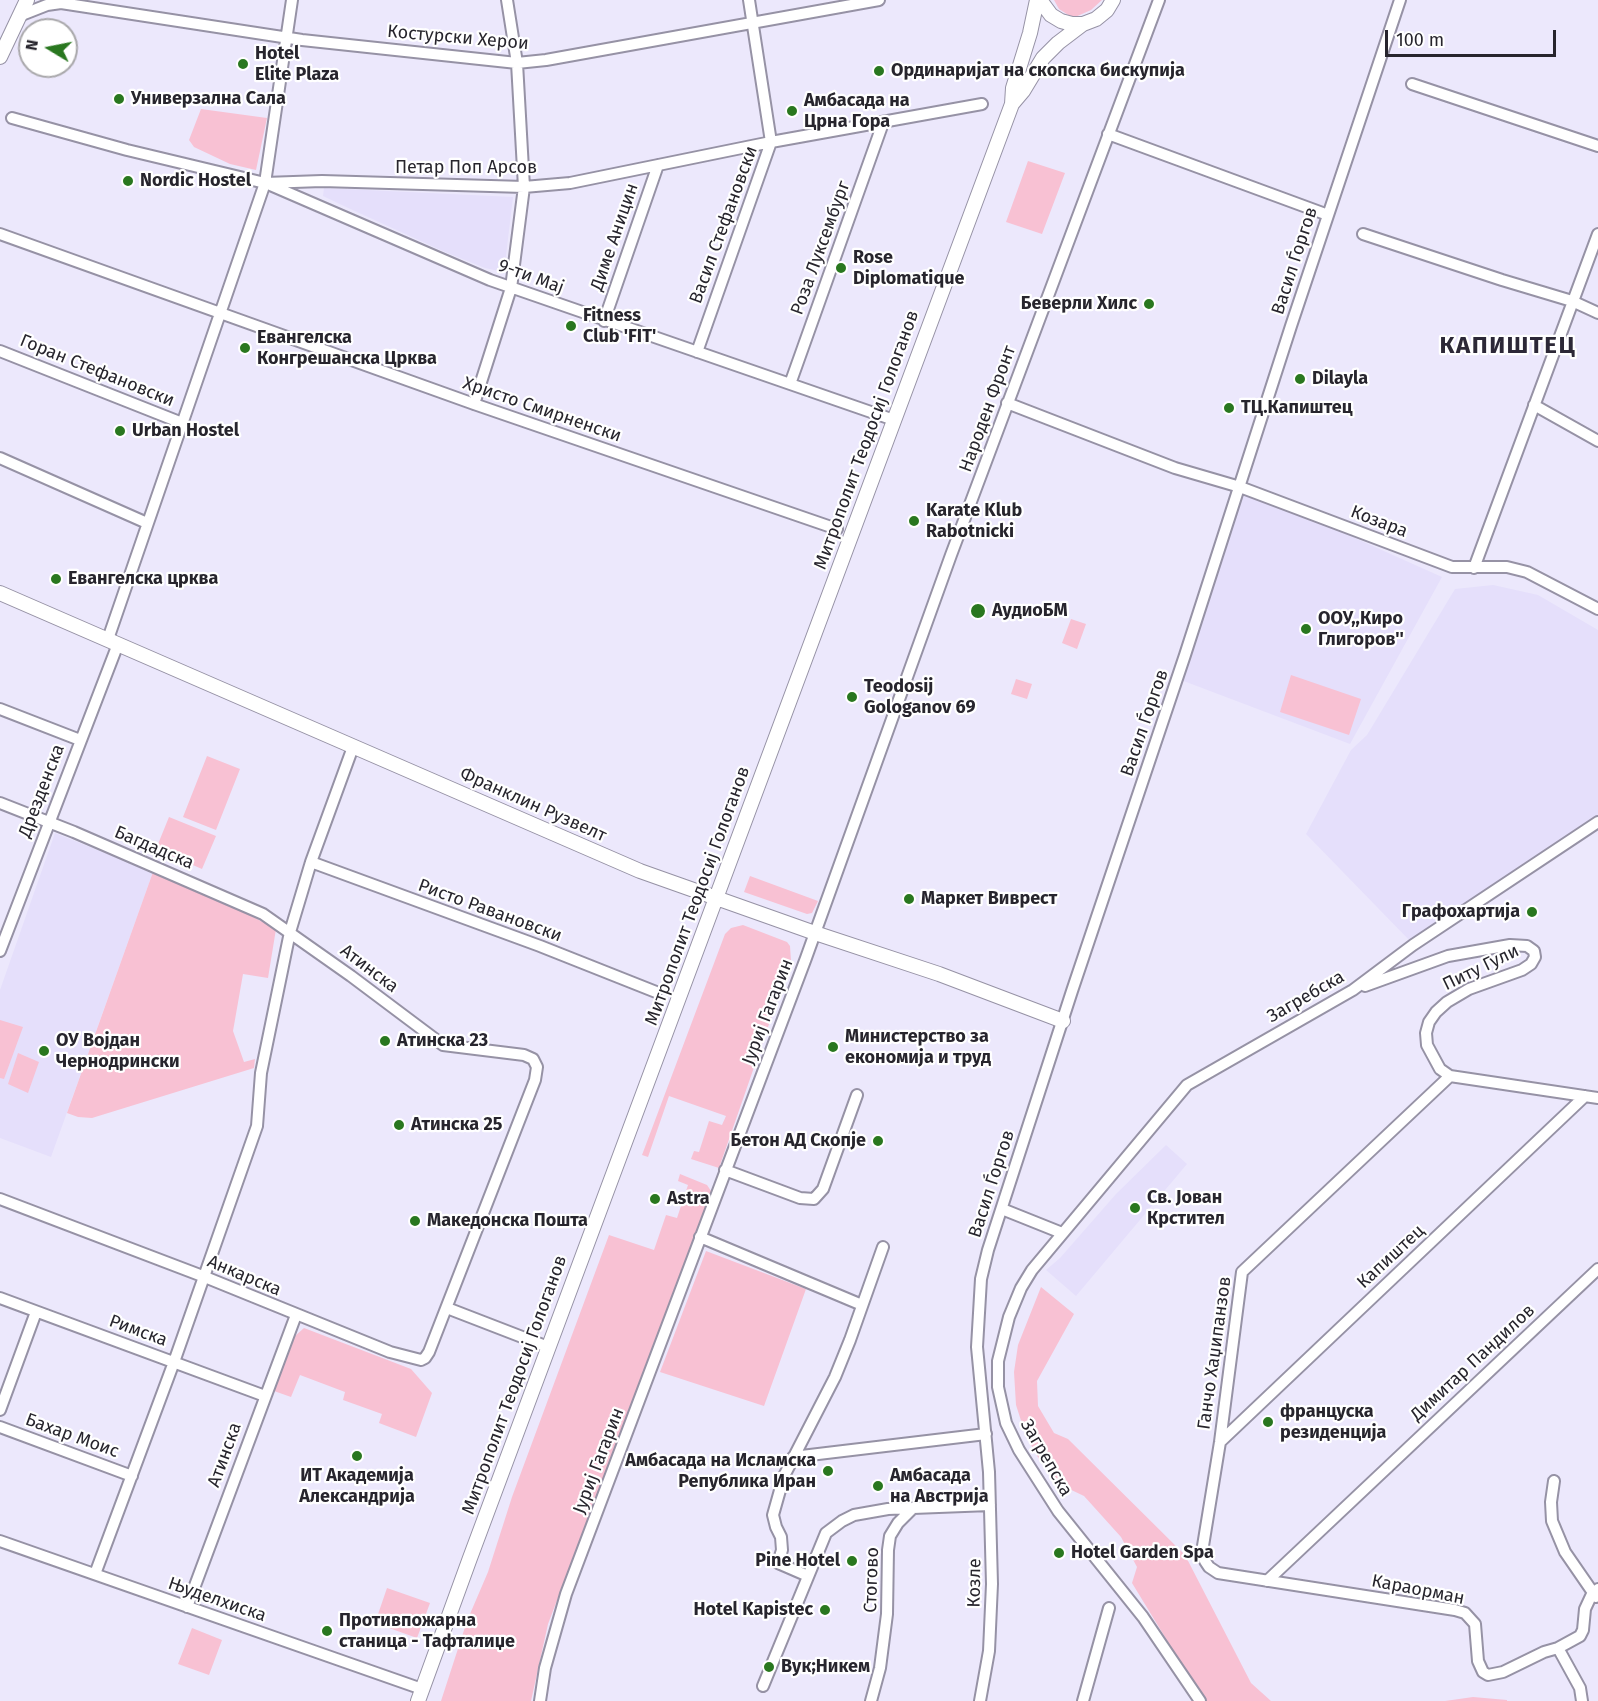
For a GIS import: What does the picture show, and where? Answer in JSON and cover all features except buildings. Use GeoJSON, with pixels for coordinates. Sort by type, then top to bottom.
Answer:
{"type":"FeatureCollection","features":[{"type":"Feature","properties":{"kind":"street"},"geometry":{"type":"LineString","coordinates":[[0,57],[27,0]]}},
{"type":"Feature","properties":{"kind":"street","name":"Дрезденска"},"geometry":{"type":"LineString","coordinates":[[0,951],[80,740],[113,642],[147,523],[265,183],[292,0]]}},
{"type":"Feature","properties":{"kind":"street"},"geometry":{"type":"LineString","coordinates":[[474,404],[511,288],[524,187],[517,63],[507,0]]}},
{"type":"Feature","properties":{"kind":"street","name":"Васил Стефановски"},"geometry":{"type":"LineString","coordinates":[[697,352],[771,142],[749,0]]}},
{"type":"Feature","properties":{"kind":"street","name":"Костурски Херои"},"geometry":{"type":"LineString","coordinates":[[19,16],[63,2],[286,37],[517,63],[546,60],[752,21],[879,0]]}},
{"type":"Feature","properties":{"kind":"street"},"geometry":{"type":"LineString","coordinates":[[1039,0],[1051,15],[1061,21],[1083,24]]}},
{"type":"Feature","properties":{"kind":"street","name":"Митрополит Теодосиј Гологанов"},"geometry":{"type":"LineString","coordinates":[[1012,104],[1013,88],[1039,0]]}},
{"type":"Feature","properties":{"kind":"street","name":"Митрополит Теодосиј Гологанов"},"geometry":{"type":"LineString","coordinates":[[420,1695],[1012,104],[1043,58],[1083,24],[1096,19],[1107,10],[1113,0]]}},
{"type":"Feature","properties":{"kind":"street","name":"Народен Фронт"},"geometry":{"type":"LineString","coordinates":[[815,933],[921,636],[1159,0]]}},
{"type":"Feature","properties":{"kind":"street","name":"Васил Ѓоргов"},"geometry":{"type":"LineString","coordinates":[[988,1465],[978,1374],[978,1316],[981,1280],[1063,1021],[1400,0]]}},
{"type":"Feature","properties":{"kind":"street"},"geometry":{"type":"LineString","coordinates":[[1413,84],[1598,146]]}},
{"type":"Feature","properties":{"kind":"street","name":"Петар Поп Арсов"},"geometry":{"type":"LineString","coordinates":[[12,118],[127,150],[265,183],[322,181],[524,187],[570,183],[771,142],[982,104]]}},
{"type":"Feature","properties":{"kind":"street","name":"Роза Луксембург"},"geometry":{"type":"LineString","coordinates":[[790,384],[883,123]]}},
{"type":"Feature","properties":{"kind":"street"},"geometry":{"type":"LineString","coordinates":[[1108,134],[1328,215]]}},
{"type":"Feature","properties":{"kind":"street","name":"Диме Аницин"},"geometry":{"type":"LineString","coordinates":[[604,321],[658,165]]}},
{"type":"Feature","properties":{"kind":"street","name":"9-ти Мај"},"geometry":{"type":"LineString","coordinates":[[265,183],[511,288],[894,420]]}},
{"type":"Feature","properties":{"kind":"street","name":"Христо Смирненски"},"geometry":{"type":"LineString","coordinates":[[0,234],[474,404],[837,529]]}},
{"type":"Feature","properties":{"kind":"street"},"geometry":{"type":"LineString","coordinates":[[1363,234],[1572,301],[1598,313]]}},
{"type":"Feature","properties":{"kind":"street"},"geometry":{"type":"LineString","coordinates":[[1474,568],[1598,234]]}},
{"type":"Feature","properties":{"kind":"street","name":"Горан Стефановски"},"geometry":{"type":"LineString","coordinates":[[0,351],[182,423]]}},
{"type":"Feature","properties":{"kind":"street","name":"Козара"},"geometry":{"type":"LineString","coordinates":[[1007,403],[1175,468],[1240,487],[1452,567],[1507,567],[1527,572],[1598,609]]}},
{"type":"Feature","properties":{"kind":"street"},"geometry":{"type":"LineString","coordinates":[[1534,405],[1598,441]]}},
{"type":"Feature","properties":{"kind":"street"},"geometry":{"type":"LineString","coordinates":[[0,458],[147,523]]}},
{"type":"Feature","properties":{"kind":"street","name":"Франклин Рузвелт"},"geometry":{"type":"LineString","coordinates":[[0,593],[629,867],[939,974],[1063,1021]]}},
{"type":"Feature","properties":{"kind":"street"},"geometry":{"type":"LineString","coordinates":[[0,709],[80,740]]}},
{"type":"Feature","properties":{"kind":"street","name":"Бахар Моис"},"geometry":{"type":"LineString","coordinates":[[95,1574],[205,1277],[257,1126],[261,1073],[290,932],[353,747]]}},
{"type":"Feature","properties":{"kind":"street","name":"Багдадска"},"geometry":{"type":"LineString","coordinates":[[0,803],[238,902],[263,914],[290,932]]}},
{"type":"Feature","properties":{"kind":"street","name":"Загребска"},"geometry":{"type":"LineString","coordinates":[[1062,1233],[1187,1085],[1353,990],[1413,945],[1598,822]]}},
{"type":"Feature","properties":{"kind":"street","name":"Ристо Равановски"},"geometry":{"type":"LineString","coordinates":[[312,862],[540,946],[656,992]]}},
{"type":"Feature","properties":{"kind":"street","name":"Атинска"},"geometry":{"type":"LineString","coordinates":[[290,932],[428,1034]]}},
{"type":"Feature","properties":{"kind":"street","name":"Јуриј Гагарин"},"geometry":{"type":"LineString","coordinates":[[540,1701],[545,1668],[566,1594],[815,933]]}},
{"type":"Feature","properties":{"kind":"street","name":"Питу Гули"},"geometry":{"type":"LineString","coordinates":[[1353,990],[1448,956],[1520,944],[1534,951],[1531,964],[1522,970],[1468,989],[1447,1002],[1429,1022],[1426,1045],[1440,1069],[1450,1076]]}},
{"type":"Feature","properties":{"kind":"street","name":"Анкарска"},"geometry":{"type":"LineString","coordinates":[[0,1199],[205,1277],[390,1352],[421,1360],[428,1356],[535,1080],[537,1067],[534,1061],[527,1056],[445,1046],[428,1034]]}},
{"type":"Feature","properties":{"kind":"street"},"geometry":{"type":"LineString","coordinates":[[1450,1076],[1598,1098]]}},
{"type":"Feature","properties":{"kind":"street","name":"Ганчо Хаџипанзов"},"geometry":{"type":"LineString","coordinates":[[1218,1573],[1209,1568],[1202,1552],[1220,1442],[1242,1272],[1450,1076]]}},
{"type":"Feature","properties":{"kind":"street"},"geometry":{"type":"LineString","coordinates":[[725,1170],[800,1198],[814,1198],[823,1189],[857,1095]]}},
{"type":"Feature","properties":{"kind":"street","name":"Капиштец"},"geometry":{"type":"LineString","coordinates":[[1220,1442],[1585,1096]]}},
{"type":"Feature","properties":{"kind":"street"},"geometry":{"type":"LineString","coordinates":[[1002,1209],[1062,1233]]}},
{"type":"Feature","properties":{"kind":"street","name":"Загрепска"},"geometry":{"type":"LineString","coordinates":[[1062,1233],[1032,1270],[1009,1317],[1002,1338],[998,1361],[999,1387],[1006,1423],[1019,1449],[1058,1511],[1143,1617],[1200,1701]]}},
{"type":"Feature","properties":{"kind":"street"},"geometry":{"type":"LineString","coordinates":[[700,1237],[862,1305]]}},
{"type":"Feature","properties":{"kind":"street"},"geometry":{"type":"LineString","coordinates":[[808,1576],[778,1563],[782,1550],[781,1537],[773,1515],[784,1476],[835,1377],[883,1247]]}},
{"type":"Feature","properties":{"kind":"street","name":"Димитар Пандилов"},"geometry":{"type":"LineString","coordinates":[[1267,1581],[1598,1269]]}},
{"type":"Feature","properties":{"kind":"street","name":"Римска"},"geometry":{"type":"LineString","coordinates":[[0,1298],[265,1396]]}},
{"type":"Feature","properties":{"kind":"street"},"geometry":{"type":"LineString","coordinates":[[447,1308],[548,1347]]}},
{"type":"Feature","properties":{"kind":"street"},"geometry":{"type":"LineString","coordinates":[[0,1410],[36,1311]]}},
{"type":"Feature","properties":{"kind":"street","name":"Атинска"},"geometry":{"type":"LineString","coordinates":[[187,1607],[296,1315]]}},
{"type":"Feature","properties":{"kind":"street","name":"Бахар Моис"},"geometry":{"type":"LineString","coordinates":[[0,1427],[132,1476]]}},
{"type":"Feature","properties":{"kind":"street"},"geometry":{"type":"LineString","coordinates":[[793,1457],[986,1434]]}},
{"type":"Feature","properties":{"kind":"street","name":"Козле"},"geometry":{"type":"LineString","coordinates":[[980,1701],[989,1651],[991,1616],[988,1465]]}},
{"type":"Feature","properties":{"kind":"street"},"geometry":{"type":"LineString","coordinates":[[1554,1481],[1551,1521],[1565,1552],[1596,1594]]}},
{"type":"Feature","properties":{"kind":"street"},"geometry":{"type":"LineString","coordinates":[[763,1686],[826,1533],[842,1521],[865,1512],[990,1505]]}},
{"type":"Feature","properties":{"kind":"street","name":"Стогово"},"geometry":{"type":"LineString","coordinates":[[871,1701],[880,1668],[887,1614],[890,1536],[898,1523],[913,1508]]}},
{"type":"Feature","properties":{"kind":"street","name":"Њуделхиска"},"geometry":{"type":"LineString","coordinates":[[0,1541],[187,1607],[420,1695]]}},
{"type":"Feature","properties":{"kind":"street","name":"Караорман"},"geometry":{"type":"LineString","coordinates":[[1218,1573],[1412,1603],[1465,1614],[1475,1624],[1478,1661],[1483,1672],[1488,1675],[1503,1672],[1580,1636],[1585,1609],[1596,1594]]}},
{"type":"Feature","properties":{"kind":"street"},"geometry":{"type":"LineString","coordinates":[[1083,1701],[1109,1608]]}},
{"type":"Feature","properties":{"kind":"street"},"geometry":{"type":"LineString","coordinates":[[1558,1648],[1580,1688],[1582,1701]]}},
{"type":"Feature","properties":{"kind":"shaded area"},"geometry":{"type":"Polygon","coordinates":[[[1054,0],[1102,0],[1091,10],[1073,18],[1059,9],[1054,0]]]}},
{"type":"Feature","properties":{"kind":"shaded area"},"geometry":{"type":"Polygon","coordinates":[[[201,109],[267,118],[256,170],[230,164],[194,147],[189,140],[201,109]]]}},
{"type":"Feature","properties":{"kind":"shaded area"},"geometry":{"type":"Polygon","coordinates":[[[1028,161],[1065,173],[1042,234],[1006,222],[1028,161]]]}},
{"type":"Feature","properties":{"kind":"shaded area"},"geometry":{"type":"Polygon","coordinates":[[[324,188],[513,197],[504,272],[485,268],[445,252],[346,207],[323,196],[324,188]]]}},
{"type":"Feature","properties":{"kind":"shaded area","name":"ООУ,,Киро Глигоров''"},"geometry":{"type":"Polygon","coordinates":[[[1243,488],[1442,577],[1350,744],[1181,680],[1243,488]]]}},
{"type":"Feature","properties":{"kind":"shaded area"},"geometry":{"type":"Polygon","coordinates":[[[1493,585],[1538,595],[1598,630],[1598,817],[1410,941],[1306,834],[1351,750],[1367,735],[1455,589],[1493,585]]]}},
{"type":"Feature","properties":{"kind":"shaded area"},"geometry":{"type":"Polygon","coordinates":[[[1071,619],[1086,624],[1077,649],[1062,643],[1071,619]]]}},
{"type":"Feature","properties":{"kind":"shaded area"},"geometry":{"type":"Polygon","coordinates":[[[1291,675],[1361,699],[1349,735],[1280,712],[1291,675]]]}},
{"type":"Feature","properties":{"kind":"shaded area"},"geometry":{"type":"Polygon","coordinates":[[[1016,679],[1032,684],[1027,699],[1011,694],[1016,679]]]}},
{"type":"Feature","properties":{"kind":"shaded area"},"geometry":{"type":"Polygon","coordinates":[[[207,756],[240,769],[216,830],[183,817],[207,756]]]}},
{"type":"Feature","properties":{"kind":"shaded area"},"geometry":{"type":"Polygon","coordinates":[[[169,817],[216,836],[202,869],[156,849],[169,817]]]}},
{"type":"Feature","properties":{"kind":"shaded area","name":"ОУ Војдан Чернодрински"},"geometry":{"type":"Polygon","coordinates":[[[55,833],[153,872],[51,1157],[0,1138],[0,990],[55,833]]]}},
{"type":"Feature","properties":{"kind":"shaded area"},"geometry":{"type":"Polygon","coordinates":[[[153,872],[223,901],[276,929],[268,978],[243,974],[233,1031],[244,1062],[255,1059],[254,1068],[92,1118],[78,1117],[67,1113],[153,872]]]}},
{"type":"Feature","properties":{"kind":"shaded area"},"geometry":{"type":"Polygon","coordinates":[[[750,876],[818,901],[812,913],[807,914],[744,892],[750,876]]]}},
{"type":"Feature","properties":{"kind":"shaded area"},"geometry":{"type":"Polygon","coordinates":[[[743,925],[787,942],[790,946],[791,961],[719,1168],[691,1159],[694,1151],[699,1152],[709,1121],[722,1125],[726,1116],[669,1096],[648,1157],[642,1155],[725,934],[731,928],[743,925]]]}},
{"type":"Feature","properties":{"kind":"shaded area"},"geometry":{"type":"Polygon","coordinates":[[[0,1020],[23,1027],[4,1079],[0,1078],[0,1020]]]}},
{"type":"Feature","properties":{"kind":"shaded area"},"geometry":{"type":"Polygon","coordinates":[[[18,1053],[39,1062],[28,1093],[8,1084],[18,1053]]]}},
{"type":"Feature","properties":{"kind":"shaded area"},"geometry":{"type":"Polygon","coordinates":[[[1166,1145],[1187,1164],[1076,1296],[1046,1270],[1060,1258],[1116,1194],[1166,1145]]]}},
{"type":"Feature","properties":{"kind":"shaded area"},"geometry":{"type":"Polygon","coordinates":[[[680,1174],[707,1185],[711,1195],[548,1624],[531,1701],[441,1701],[467,1621],[488,1572],[512,1497],[609,1235],[654,1250],[666,1215],[677,1218],[688,1185],[678,1181],[680,1174]]]}},
{"type":"Feature","properties":{"kind":"shaded area"},"geometry":{"type":"Polygon","coordinates":[[[706,1251],[806,1289],[764,1406],[660,1372],[706,1251]]]}},
{"type":"Feature","properties":{"kind":"shaded area"},"geometry":{"type":"Polygon","coordinates":[[[1041,1287],[1074,1314],[1037,1381],[1038,1406],[1054,1433],[1068,1439],[1185,1555],[1251,1683],[1271,1701],[1204,1701],[1132,1583],[1137,1567],[1121,1537],[1084,1496],[1063,1486],[1039,1459],[1026,1436],[1016,1405],[1014,1372],[1018,1345],[1041,1287]]]}},
{"type":"Feature","properties":{"kind":"shaded area"},"geometry":{"type":"Polygon","coordinates":[[[304,1328],[411,1369],[432,1393],[416,1437],[379,1423],[382,1414],[343,1400],[345,1392],[300,1375],[291,1397],[274,1391],[295,1336],[304,1328]]]}},
{"type":"Feature","properties":{"kind":"shaded area"},"geometry":{"type":"Polygon","coordinates":[[[387,1588],[430,1603],[417,1638],[375,1623],[387,1588]]]}},
{"type":"Feature","properties":{"kind":"shaded area"},"geometry":{"type":"Polygon","coordinates":[[[192,1628],[222,1640],[209,1675],[178,1664],[192,1628]]]}},
{"type":"Feature","properties":{"kind":"shaded area"},"geometry":{"type":"Polygon","coordinates":[[[1473,1697],[1507,1700],[1507,1701],[1445,1701],[1473,1697]]]}},
{"type":"Feature","properties":{"kind":"place","name":"Hotel Elite Plaza"},"geometry":{"type":"Point","coordinates":[243,64]}},
{"type":"Feature","properties":{"kind":"place","name":"Ординаријат на скопска бискупија"},"geometry":{"type":"Point","coordinates":[879,71]}},
{"type":"Feature","properties":{"kind":"place","name":"Универзална Сала"},"geometry":{"type":"Point","coordinates":[119,99]}},
{"type":"Feature","properties":{"kind":"place","name":"Амбасада на Црна Гора"},"geometry":{"type":"Point","coordinates":[792,111]}},
{"type":"Feature","properties":{"kind":"place","name":"Nordic Hostel"},"geometry":{"type":"Point","coordinates":[128,181]}},
{"type":"Feature","properties":{"kind":"place","name":"Rose Diplomatique"},"geometry":{"type":"Point","coordinates":[841,268]}},
{"type":"Feature","properties":{"kind":"place","name":"Беверли Хилс"},"geometry":{"type":"Point","coordinates":[1149,304]}},
{"type":"Feature","properties":{"kind":"place","name":"Fitness Club 'FIT'"},"geometry":{"type":"Point","coordinates":[571,326]}},
{"type":"Feature","properties":{"kind":"place","name":"Евангелска Конгрешанска Црква"},"geometry":{"type":"Point","coordinates":[245,348]}},
{"type":"Feature","properties":{"kind":"place","name":"Dilayla"},"geometry":{"type":"Point","coordinates":[1300,379]}},
{"type":"Feature","properties":{"kind":"place","name":"ТЦ.Капиштец"},"geometry":{"type":"Point","coordinates":[1229,408]}},
{"type":"Feature","properties":{"kind":"place","name":"Urban Hostel"},"geometry":{"type":"Point","coordinates":[120,431]}},
{"type":"Feature","properties":{"kind":"place","name":"Karate Klub Rabotnicki"},"geometry":{"type":"Point","coordinates":[914,521]}},
{"type":"Feature","properties":{"kind":"place","name":"Евангелска црква"},"geometry":{"type":"Point","coordinates":[56,579]}},
{"type":"Feature","properties":{"kind":"place","name":"АудиоБМ"},"geometry":{"type":"Point","coordinates":[978,611]}},
{"type":"Feature","properties":{"kind":"place","name":"ООУ,,Киро Глигоров''"},"geometry":{"type":"Point","coordinates":[1306,629]}},
{"type":"Feature","properties":{"kind":"place","name":"Teodosij Gologanov 69"},"geometry":{"type":"Point","coordinates":[852,697]}},
{"type":"Feature","properties":{"kind":"place","name":"Маркет Виврест"},"geometry":{"type":"Point","coordinates":[909,899]}},
{"type":"Feature","properties":{"kind":"place","name":"Графохартија"},"geometry":{"type":"Point","coordinates":[1532,912]}},
{"type":"Feature","properties":{"kind":"place","name":"Атинска 23"},"geometry":{"type":"Point","coordinates":[385,1041]}},
{"type":"Feature","properties":{"kind":"place","name":"Министерство за економија и труд"},"geometry":{"type":"Point","coordinates":[833,1047]}},
{"type":"Feature","properties":{"kind":"place","name":"ОУ Војдан Чернодрински"},"geometry":{"type":"Point","coordinates":[44,1051]}},
{"type":"Feature","properties":{"kind":"place","name":"Атинска 25"},"geometry":{"type":"Point","coordinates":[399,1125]}},
{"type":"Feature","properties":{"kind":"place","name":"Бетон АД Скопје"},"geometry":{"type":"Point","coordinates":[878,1141]}},
{"type":"Feature","properties":{"kind":"place","name":"Astra"},"geometry":{"type":"Point","coordinates":[655,1199]}},
{"type":"Feature","properties":{"kind":"place","name":"Св. Јован Крстител"},"geometry":{"type":"Point","coordinates":[1135,1208]}},
{"type":"Feature","properties":{"kind":"place","name":"Македонска Пошта"},"geometry":{"type":"Point","coordinates":[415,1221]}},
{"type":"Feature","properties":{"kind":"place","name":"француска резиденција"},"geometry":{"type":"Point","coordinates":[1268,1422]}},
{"type":"Feature","properties":{"kind":"place","name":"ИТ Академија Александрија"},"geometry":{"type":"Point","coordinates":[357,1456]}},
{"type":"Feature","properties":{"kind":"place","name":"Амбасада на Исламска Република Иран"},"geometry":{"type":"Point","coordinates":[828,1471]}},
{"type":"Feature","properties":{"kind":"place","name":"Амбасада на Австрија"},"geometry":{"type":"Point","coordinates":[878,1486]}},
{"type":"Feature","properties":{"kind":"place","name":"Hotel Garden Spa"},"geometry":{"type":"Point","coordinates":[1059,1553]}},
{"type":"Feature","properties":{"kind":"place","name":"Pine Hotel"},"geometry":{"type":"Point","coordinates":[852,1561]}},
{"type":"Feature","properties":{"kind":"place","name":"Hotel Kapistec"},"geometry":{"type":"Point","coordinates":[825,1610]}},
{"type":"Feature","properties":{"kind":"place","name":"Противпожарна станица - Тафталиџе"},"geometry":{"type":"Point","coordinates":[327,1631]}},
{"type":"Feature","properties":{"kind":"place","name":"Вук;Никем"},"geometry":{"type":"Point","coordinates":[769,1667]}},
{"type":"Feature","properties":{"kind":"district","name":"КАПИШТЕЦ"},"geometry":{"type":"Point","coordinates":[1508,346]}}]}
